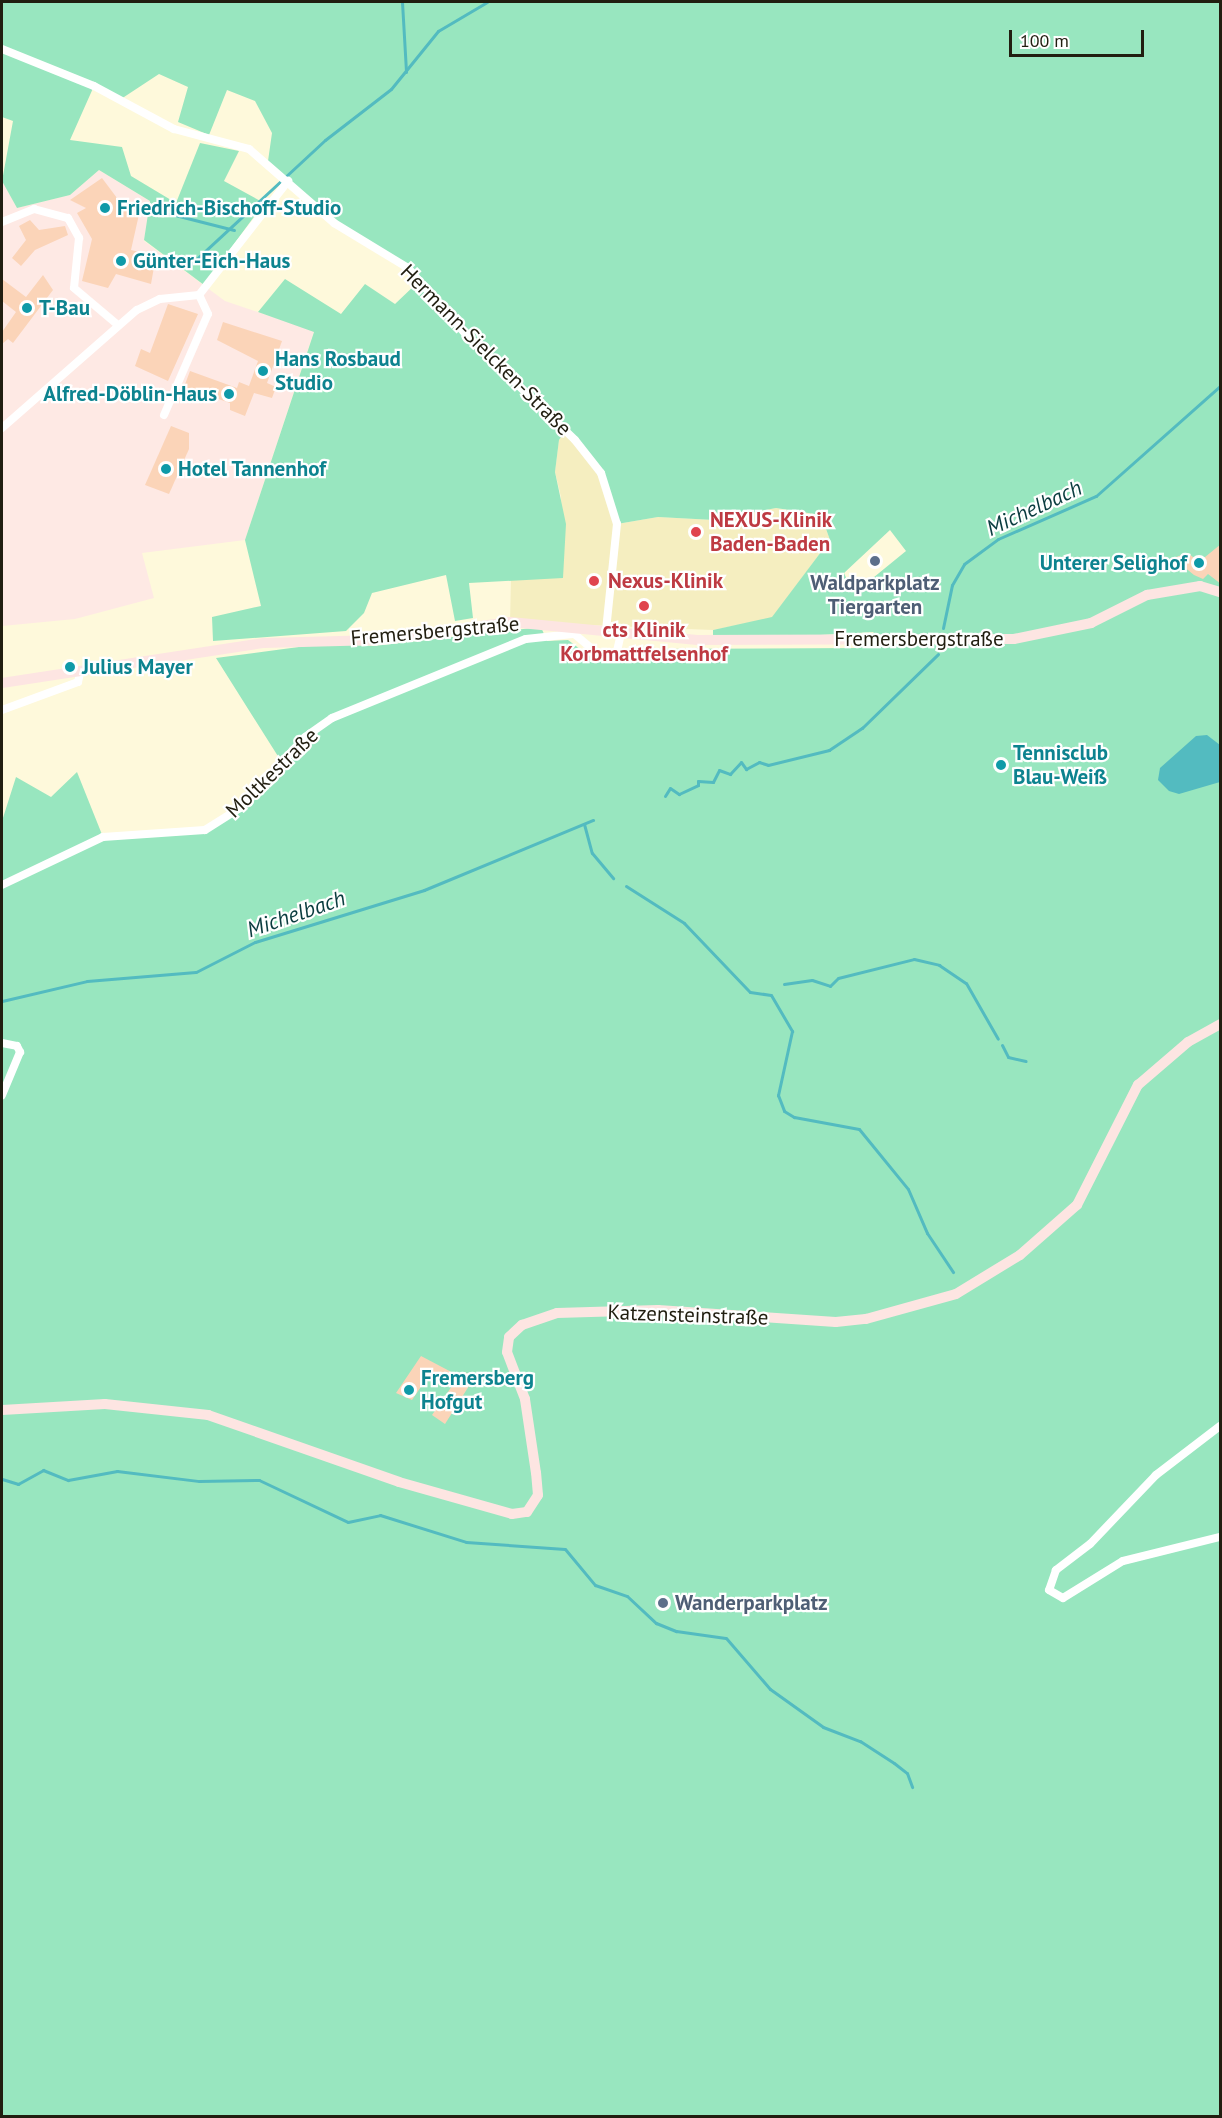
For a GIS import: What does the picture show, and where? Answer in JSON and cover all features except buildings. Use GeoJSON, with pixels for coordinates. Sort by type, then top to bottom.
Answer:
{"type":"FeatureCollection","features":[{"type":"Feature","properties":{"kind":"street","name":"Hermann-Sielcken-Straße"},"geometry":{"type":"LineString","coordinates":[[2,50],[94,86],[174,129],[249,148],[286,178],[334,223],[408,268],[449,318],[593,462],[612,499],[617,524],[606,631]]}},
{"type":"Feature","properties":{"kind":"street"},"geometry":{"type":"LineString","coordinates":[[2,428],[118,325],[160,299],[199,294],[286,178]]}},
{"type":"Feature","properties":{"kind":"street"},"geometry":{"type":"LineString","coordinates":[[2,222],[34,208],[68,218],[79,238],[74,288],[118,325]]}},
{"type":"Feature","properties":{"kind":"street"},"geometry":{"type":"LineString","coordinates":[[164,415],[208,314],[199,294]]}},
{"type":"Feature","properties":{"kind":"street","name":"Fremersbergstraße"},"geometry":{"type":"LineString","coordinates":[[2,683],[295,640],[378,640],[510,622],[572,630],[697,640],[1014,639],[1091,623],[1147,596],[1200,586],[1221,592]]}},
{"type":"Feature","properties":{"kind":"street"},"geometry":{"type":"LineString","coordinates":[[572,630],[602,657],[616,651],[621,633]]}},
{"type":"Feature","properties":{"kind":"street","name":"Moltkestraße"},"geometry":{"type":"LineString","coordinates":[[2,885],[103,837],[212,827],[240,808],[305,737],[332,718],[526,639],[572,630]]}},
{"type":"Feature","properties":{"kind":"street"},"geometry":{"type":"LineString","coordinates":[[2,710],[78,682],[80,673]]}},
{"type":"Feature","properties":{"kind":"street","name":"Katzensteinstraße"},"geometry":{"type":"LineString","coordinates":[[2,1410],[105,1404],[208,1415],[399,1482],[512,1514],[528,1512],[538,1495],[536,1473],[525,1399],[507,1352],[509,1337],[522,1325],[556,1313],[657,1310],[836,1322],[866,1319],[956,1294],[1020,1255],[1077,1205],[1138,1085],[1188,1042],[1221,1024]]}},
{"type":"Feature","properties":{"kind":"street"},"geometry":{"type":"LineString","coordinates":[[2,1043],[14,1045],[20,1052],[2,1095]]}},
{"type":"Feature","properties":{"kind":"street"},"geometry":{"type":"LineString","coordinates":[[1221,1426],[1156,1475],[1090,1545],[1056,1570],[1050,1590],[1063,1598],[1124,1561],[1221,1537]]}},
{"type":"Feature","properties":{"kind":"shaded area"},"geometry":{"type":"Polygon","coordinates":[[[99,170],[150,201],[144,241],[225,301],[314,331],[245,540],[142,553],[154,598],[75,619],[2,626],[2,181],[17,208],[70,195],[99,170]]]}},
{"type":"Feature","properties":{"kind":"shaded area","name":"NEXUS-Klinik Baden-Baden"},"geometry":{"type":"Polygon","coordinates":[[[565,430],[593,462],[617,524],[658,517],[714,520],[776,508],[821,515],[830,540],[772,618],[713,630],[510,622],[511,579],[563,577],[561,497],[555,472],[559,440],[565,430]]]}},
{"type":"Feature","properties":{"kind":"green space"},"geometry":{"type":"Polygon","coordinates":[[[2,2],[1220,2],[1220,2116],[2,2116],[2,821],[16,777],[51,797],[77,772],[103,837],[205,830],[240,808],[281,761],[216,658],[321,644],[374,646],[541,627],[547,641],[568,640],[592,658],[607,662],[646,649],[860,648],[874,632],[713,641],[713,630],[772,617],[830,540],[821,515],[776,508],[714,520],[658,517],[617,524],[607,487],[565,431],[559,440],[555,472],[566,524],[563,578],[469,583],[473,618],[455,621],[446,575],[372,593],[364,613],[346,631],[213,641],[212,617],[261,606],[245,540],[314,332],[258,312],[285,279],[341,314],[365,284],[395,304],[416,284],[431,297],[415,276],[349,234],[268,161],[272,133],[255,101],[227,90],[209,135],[178,122],[188,87],[159,74],[121,99],[94,86],[70,140],[122,147],[131,176],[176,203],[200,143],[239,151],[224,181],[264,203],[204,285],[144,240],[150,201],[99,170],[70,195],[17,208],[2,181],[13,121],[2,117],[2,2]],[[890,530],[844,573],[851,589],[868,582],[906,551],[890,530]]]}},
{"type":"Feature","properties":{"kind":"water"},"geometry":{"type":"Polygon","coordinates":[[[1207,735],[1220,745],[1220,782],[1179,794],[1169,791],[1158,780],[1160,768],[1196,736],[1207,735]]]}},
{"type":"Feature","properties":{"kind":"waterway"},"geometry":{"type":"LineString","coordinates":[[402,2],[406,72]]}},
{"type":"Feature","properties":{"kind":"waterway"},"geometry":{"type":"LineString","coordinates":[[190,265],[325,140],[391,89],[438,31],[487,2]]}},
{"type":"Feature","properties":{"kind":"waterway"},"geometry":{"type":"LineString","coordinates":[[153,214],[171,214],[234,230]]}},
{"type":"Feature","properties":{"kind":"waterway","name":"Michelbach"},"geometry":{"type":"LineString","coordinates":[[943,628],[952,585],[964,564],[998,539],[1096,496],[1220,386]]}},
{"type":"Feature","properties":{"kind":"waterway","name":"Michelbach"},"geometry":{"type":"LineString","coordinates":[[665,796],[670,788],[679,794],[698,785],[698,781],[713,782],[719,770],[730,774],[741,762],[746,769],[759,762],[768,765],[829,750],[862,728],[938,654]]}},
{"type":"Feature","properties":{"kind":"waterway","name":"Michelbach"},"geometry":{"type":"LineString","coordinates":[[2,1001],[87,981],[196,972],[255,942],[424,890],[593,820]]}},
{"type":"Feature","properties":{"kind":"waterway"},"geometry":{"type":"LineString","coordinates":[[584,824],[592,853],[613,878]]}},
{"type":"Feature","properties":{"kind":"waterway"},"geometry":{"type":"LineString","coordinates":[[626,886],[684,923],[750,992],[771,995],[792,1031],[778,1095],[784,1111],[794,1117],[859,1129],[908,1189],[927,1233],[953,1272]]}},
{"type":"Feature","properties":{"kind":"waterway"},"geometry":{"type":"LineString","coordinates":[[784,984],[812,980],[830,986],[838,978],[914,959],[939,965],[966,983],[998,1039]]}},
{"type":"Feature","properties":{"kind":"waterway"},"geometry":{"type":"LineString","coordinates":[[1002,1045],[1008,1057],[1026,1061]]}},
{"type":"Feature","properties":{"kind":"waterway"},"geometry":{"type":"LineString","coordinates":[[2,1479],[18,1484],[43,1470],[68,1480],[117,1471],[199,1481],[259,1480],[348,1522],[380,1515],[466,1542],[565,1549],[595,1585],[627,1596],[656,1623],[676,1631],[726,1638],[770,1689],[823,1727],[860,1741],[894,1763],[907,1773],[912,1787]]}},
{"type":"Feature","properties":{"kind":"place","name":"Friedrich-Bischoff-Studio"},"geometry":{"type":"Point","coordinates":[105,208]}},
{"type":"Feature","properties":{"kind":"place","name":"Günter-Eich-Haus"},"geometry":{"type":"Point","coordinates":[121,261]}},
{"type":"Feature","properties":{"kind":"place","name":"T-Bau"},"geometry":{"type":"Point","coordinates":[27,308]}},
{"type":"Feature","properties":{"kind":"place","name":"Hans Rosbaud Studio"},"geometry":{"type":"Point","coordinates":[263,371]}},
{"type":"Feature","properties":{"kind":"place","name":"Alfred-Döblin-Haus"},"geometry":{"type":"Point","coordinates":[229,394]}},
{"type":"Feature","properties":{"kind":"place","name":"Hotel Tannenhof"},"geometry":{"type":"Point","coordinates":[166,469]}},
{"type":"Feature","properties":{"kind":"place","name":"NEXUS-Klinik Baden-Baden"},"geometry":{"type":"Point","coordinates":[696,532]}},
{"type":"Feature","properties":{"kind":"place","name":"Waldparkplatz Tiergarten"},"geometry":{"type":"Point","coordinates":[875,561]}},
{"type":"Feature","properties":{"kind":"place","name":"Unterer Selighof"},"geometry":{"type":"Point","coordinates":[1199,563]}},
{"type":"Feature","properties":{"kind":"place","name":"Nexus-Klinik"},"geometry":{"type":"Point","coordinates":[594,581]}},
{"type":"Feature","properties":{"kind":"place","name":"cts Klinik Korbmattfelsenhof"},"geometry":{"type":"Point","coordinates":[644,606]}},
{"type":"Feature","properties":{"kind":"place","name":"Julius Mayer"},"geometry":{"type":"Point","coordinates":[70,667]}},
{"type":"Feature","properties":{"kind":"place","name":"Tennisclub Blau-Weiß"},"geometry":{"type":"Point","coordinates":[1001,765]}},
{"type":"Feature","properties":{"kind":"place","name":"Fremersberg Hofgut"},"geometry":{"type":"Point","coordinates":[409,1390]}},
{"type":"Feature","properties":{"kind":"place","name":"Wanderparkplatz"},"geometry":{"type":"Point","coordinates":[663,1603]}}]}
